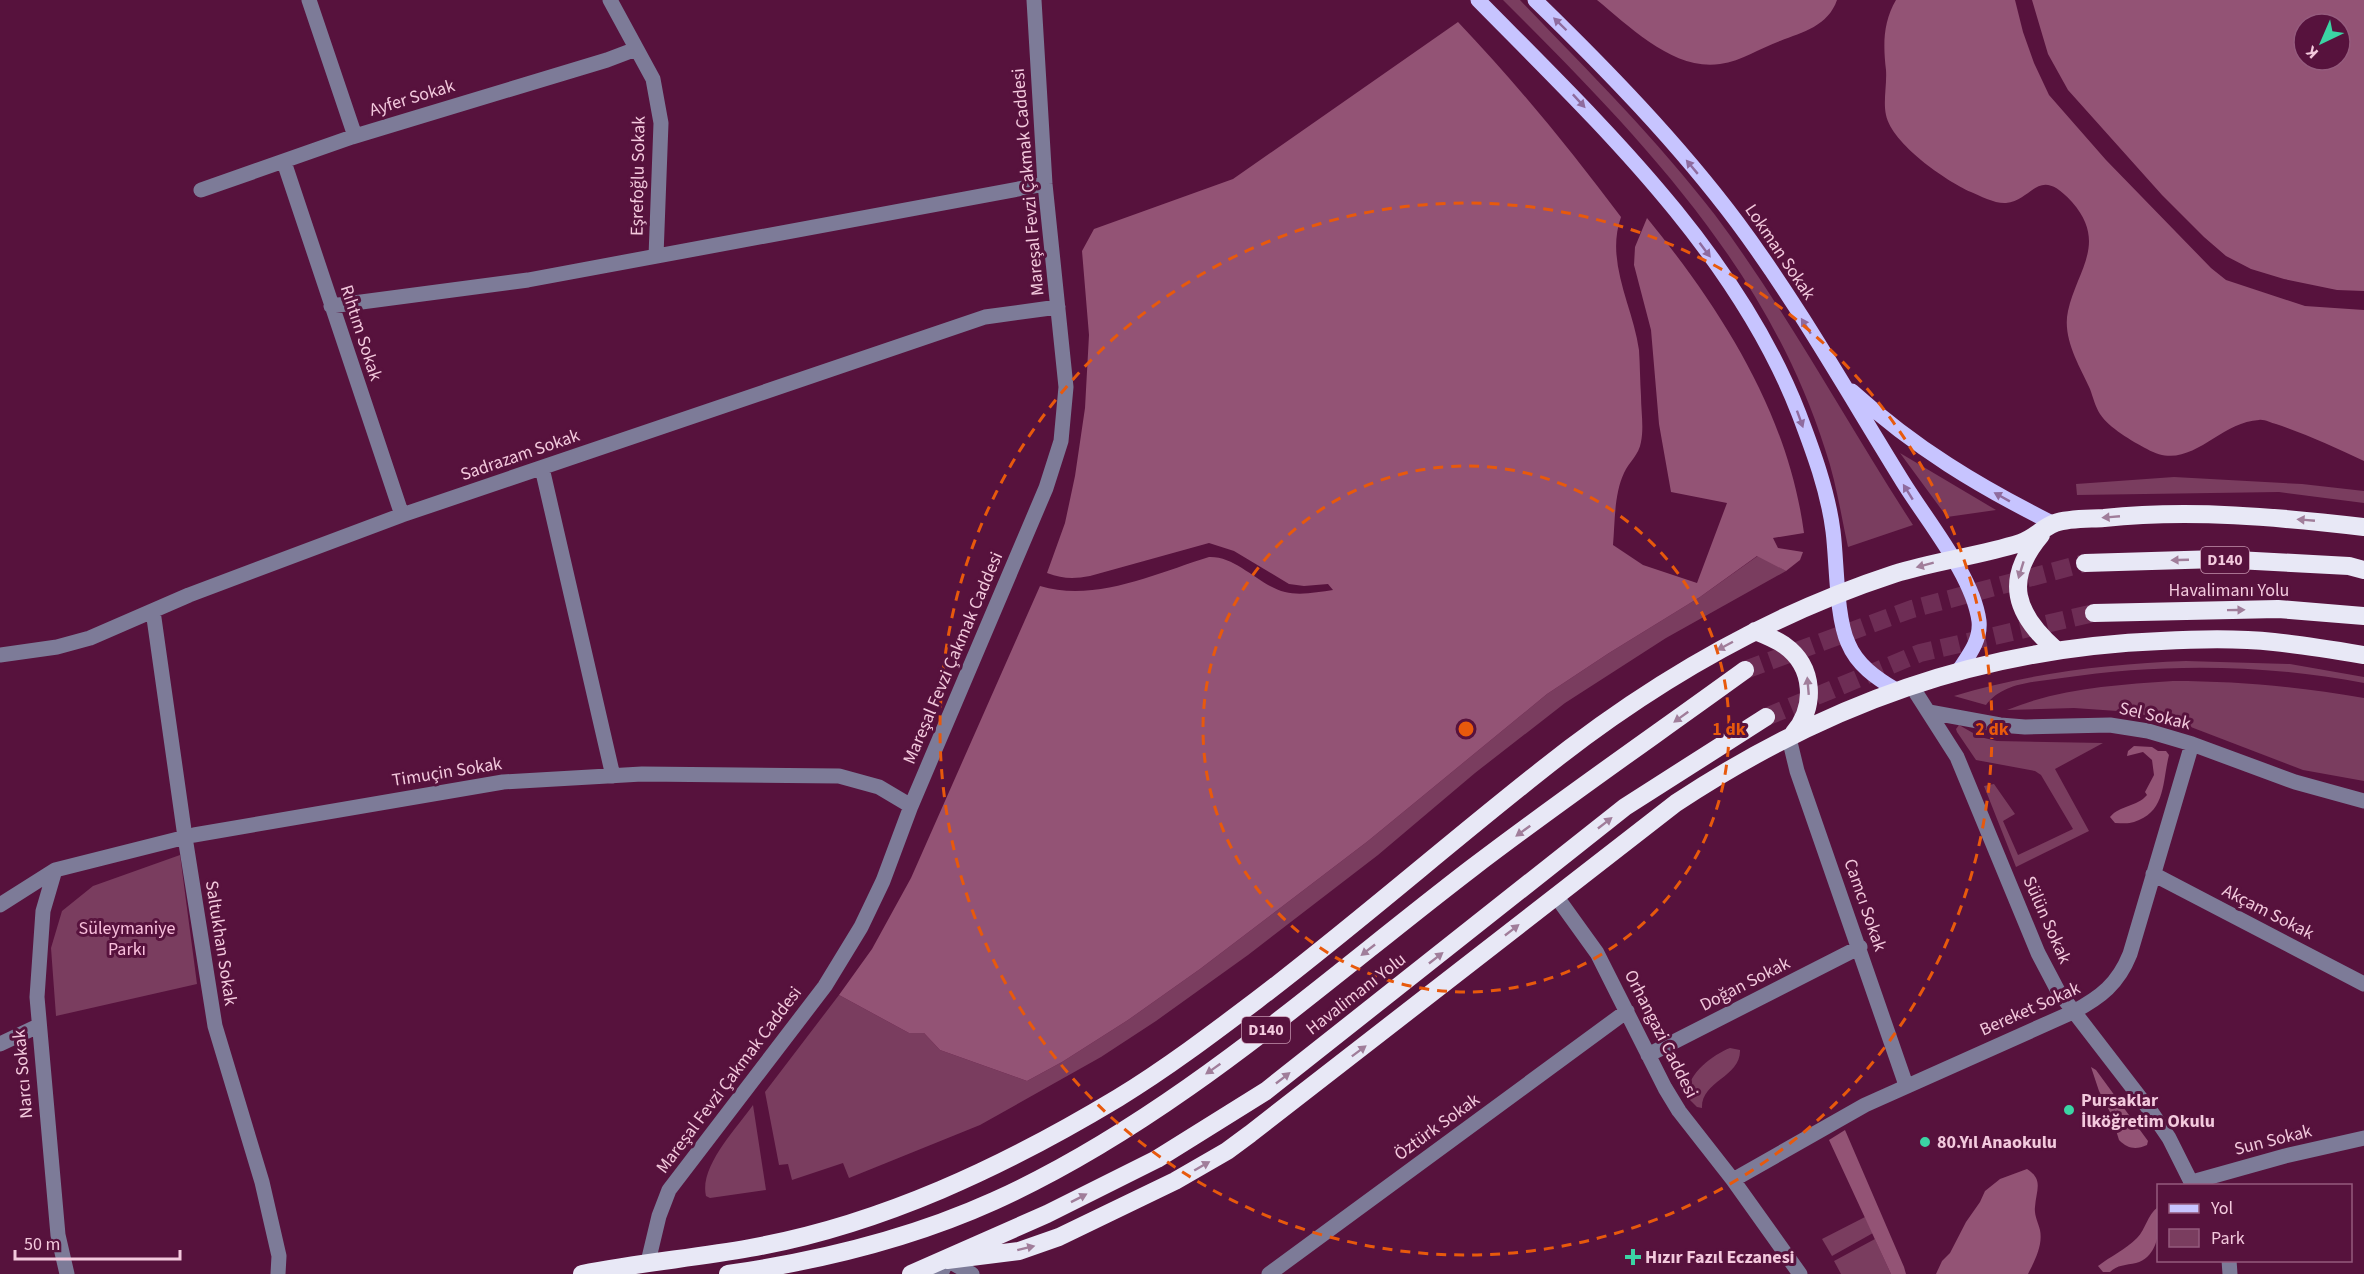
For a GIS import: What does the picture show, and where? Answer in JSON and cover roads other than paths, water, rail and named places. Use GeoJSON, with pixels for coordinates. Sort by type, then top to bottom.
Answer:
{"type":"FeatureCollection","features":[{"type":"Feature","properties":{"kind":"highway"},"geometry":{"type":"LineString","coordinates":[[582,1274],[648,1262],[751,1248],[878,1214],[987,1169],[1092,1112],[1167,1066],[1218,1030],[1353,926],[1539,772],[1620,711],[1701,659],[1839,586],[2026,542],[2054,524],[2115,516],[2203,515],[2292,519],[2364,527]]}},
{"type":"Feature","properties":{"kind":"highway"},"geometry":{"type":"LineString","coordinates":[[2054,524],[2042,533],[2027,554],[2021,567],[2017,588],[2019,602],[2030,623],[2056,650]]}},
{"type":"Feature","properties":{"kind":"highway","name":"Havalimanı Yolu"},"geometry":{"type":"LineString","coordinates":[[2085,563],[2218,560],[2349,567],[2364,570]]}},
{"type":"Feature","properties":{"kind":"highway","name":"Havalimanı Yolu"},"geometry":{"type":"LineString","coordinates":[[2094,613],[2277,609],[2364,616]]}},
{"type":"Feature","properties":{"kind":"highway"},"geometry":{"type":"LineString","coordinates":[[1755,631],[1786,646],[1804,666],[1808,678],[1808,709],[1790,738]]}},
{"type":"Feature","properties":{"kind":"highway"},"geometry":{"type":"LineString","coordinates":[[944,1267],[1019,1251],[1059,1238],[1203,1166],[1269,1119],[1676,804],[1705,784],[1842,712],[1903,687],[1959,670],[2056,650],[2132,642],[2243,640],[2303,645],[2364,655]]}},
{"type":"Feature","properties":{"kind":"highway","name":"D140"},"geometry":{"type":"LineString","coordinates":[[728,1274],[817,1258],[861,1247],[955,1217],[995,1201],[1126,1129],[1236,1053],[1474,867],[1745,670]]}},
{"type":"Feature","properties":{"kind":"highway","name":"Havalimanı Yolu"},"geometry":{"type":"LineString","coordinates":[[911,1274],[944,1267],[1157,1160],[1266,1091],[1625,807],[1766,717]]}},
{"type":"Feature","properties":{"kind":"main road"},"geometry":{"type":"LineString","coordinates":[[1478,0],[1614,139],[1685,223],[1731,284],[1792,396],[1814,459],[1829,507],[1843,626],[1852,652],[1876,678],[1903,687]]}},
{"type":"Feature","properties":{"kind":"main road","name":"Lokman Sokak"},"geometry":{"type":"LineString","coordinates":[[1535,0],[1587,50],[1714,192],[1760,253],[1919,509],[1952,558]]}},
{"type":"Feature","properties":{"kind":"main road"},"geometry":{"type":"LineString","coordinates":[[1838,378],[1885,421],[1947,466],[2054,524]]}},
{"type":"Feature","properties":{"kind":"main road"},"geometry":{"type":"LineString","coordinates":[[1952,558],[1972,597],[1979,627],[1974,647],[1959,670]]}},
{"type":"Feature","properties":{"kind":"street"},"geometry":{"type":"LineString","coordinates":[[309,0],[355,136]]}},
{"type":"Feature","properties":{"kind":"street","name":"Eşrefoğlu Sokak"},"geometry":{"type":"LineString","coordinates":[[610,0],[653,79],[661,123],[656,256]]}},
{"type":"Feature","properties":{"kind":"street","name":"Mareşal Fevzi Çakmak Caddesi"},"geometry":{"type":"LineString","coordinates":[[648,1262],[659,1216],[669,1190],[813,1002],[844,957],[883,881],[911,806],[1046,488],[1061,441],[1066,387],[1045,184],[1034,0]]}},
{"type":"Feature","properties":{"kind":"street","name":"Ayfer Sokak"},"geometry":{"type":"LineString","coordinates":[[201,190],[355,136],[607,60],[636,49]]}},
{"type":"Feature","properties":{"kind":"street","name":"Rıhtım Sokak"},"geometry":{"type":"LineString","coordinates":[[284,162],[402,515]]}},
{"type":"Feature","properties":{"kind":"street"},"geometry":{"type":"LineString","coordinates":[[331,306],[528,280],[1045,184]]}},
{"type":"Feature","properties":{"kind":"street","name":"Sadrazam Sokak"},"geometry":{"type":"LineString","coordinates":[[0,655],[57,647],[90,638],[189,595],[402,515],[985,317],[1058,307]]}},
{"type":"Feature","properties":{"kind":"street"},"geometry":{"type":"LineString","coordinates":[[542,468],[613,776]]}},
{"type":"Feature","properties":{"kind":"street","name":"Saltukhan Sokak"},"geometry":{"type":"LineString","coordinates":[[153,611],[214,1026],[262,1182],[279,1256],[278,1274]]}},
{"type":"Feature","properties":{"kind":"street","name":"Sülün Sokak"},"geometry":{"type":"LineString","coordinates":[[1903,687],[1929,712],[1957,757],[2038,953],[2058,991],[2152,1113],[2169,1138],[2193,1184]]}},
{"type":"Feature","properties":{"kind":"street","name":"Sel Sokak"},"geometry":{"type":"LineString","coordinates":[[1929,712],[2000,726],[2121,726],[2148,731],[2192,744],[2331,794],[2364,801]]}},
{"type":"Feature","properties":{"kind":"street","name":"Camcı Sokak"},"geometry":{"type":"LineString","coordinates":[[1790,738],[1797,771],[1906,1085]]}},
{"type":"Feature","properties":{"kind":"street","name":"Bereket Sokak"},"geometry":{"type":"LineString","coordinates":[[1733,1180],[1865,1105],[2096,1000],[2125,966],[2192,744]]}},
{"type":"Feature","properties":{"kind":"street","name":"Timuçin Sokak"},"geometry":{"type":"LineString","coordinates":[[0,905],[55,870],[185,837],[503,782],[613,776],[838,776],[879,787],[911,806]]}},
{"type":"Feature","properties":{"kind":"street","name":"Narcı Sokak"},"geometry":{"type":"LineString","coordinates":[[55,870],[43,911],[37,997],[58,1235],[67,1274]]}},
{"type":"Feature","properties":{"kind":"street","name":"Akçam Sokak"},"geometry":{"type":"LineString","coordinates":[[2153,874],[2364,984]]}},
{"type":"Feature","properties":{"kind":"street","name":"Orhangazi Caddesi"},"geometry":{"type":"LineString","coordinates":[[1556,896],[1597,953],[1679,1111],[1733,1180],[1800,1274]]}},
{"type":"Feature","properties":{"kind":"street","name":"Doğan Sokak"},"geometry":{"type":"LineString","coordinates":[[1648,1055],[1860,947]]}},
{"type":"Feature","properties":{"kind":"street","name":"Öztürk Sokak"},"geometry":{"type":"LineString","coordinates":[[1269,1274],[1628,1011]]}},
{"type":"Feature","properties":{"kind":"street"},"geometry":{"type":"LineString","coordinates":[[0,1044],[38,1026]]}},
{"type":"Feature","properties":{"kind":"street","name":"Sun Sokak"},"geometry":{"type":"LineString","coordinates":[[2193,1184],[2285,1155],[2364,1138]]}},
{"type":"Feature","properties":{"kind":"street"},"geometry":{"type":"LineString","coordinates":[[944,1267],[972,1274]]}},
{"type":"Feature","properties":{"kind":"tunnel"},"geometry":{"type":"LineString","coordinates":[[1745,670],[1912,609],[2085,563]]}},
{"type":"Feature","properties":{"kind":"tunnel"},"geometry":{"type":"LineString","coordinates":[[1766,717],[1920,653],[2094,613]]}},
{"type":"Feature","properties":{"kind":"place","name":"Pursaklar İlköğretim Okulu"},"geometry":{"type":"Point","coordinates":[2069,1110]}},
{"type":"Feature","properties":{"kind":"place","name":"80.Yıl Anaokulu"},"geometry":{"type":"Point","coordinates":[1925,1142]}},
{"type":"Feature","properties":{"kind":"place","name":"Hızır Fazıl Eczanesi"},"geometry":{"type":"Point","coordinates":[1633,1257]}},
{"type":"Feature","properties":{"kind":"park label","name":"Süleymaniye Parkı"},"geometry":{"type":"Point","coordinates":[127,938]}}]}
